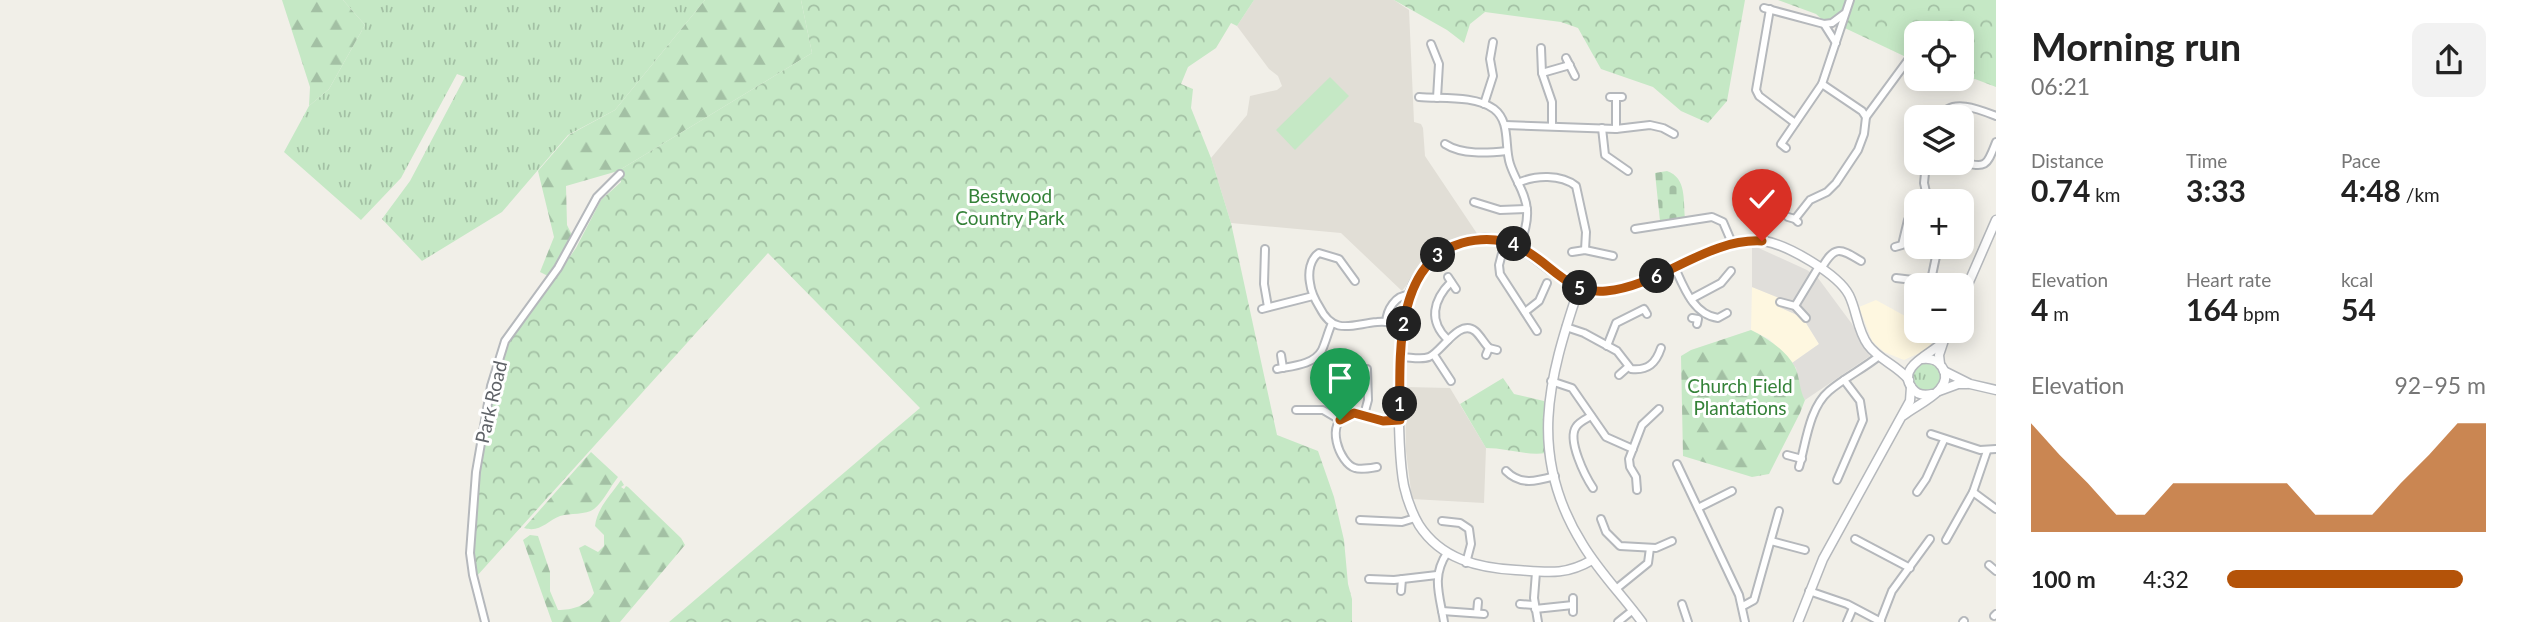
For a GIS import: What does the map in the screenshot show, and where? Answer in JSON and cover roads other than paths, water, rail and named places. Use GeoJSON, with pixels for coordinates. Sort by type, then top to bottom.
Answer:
{"type":"FeatureCollection","features":[{"type":"Feature","properties":{"kind":"street"},"geometry":{"type":"LineString","coordinates":[[1786,148],[1781,144],[1822,83],[1850,0]]}},
{"type":"Feature","properties":{"kind":"street"},"geometry":{"type":"LineString","coordinates":[[1795,123],[1755,90],[1767,9],[1824,24],[1832,23],[1845,13]]}},
{"type":"Feature","properties":{"kind":"street"},"geometry":{"type":"LineString","coordinates":[[1824,24],[1836,43]]}},
{"type":"Feature","properties":{"kind":"street"},"geometry":{"type":"LineString","coordinates":[[1484,104],[1493,76],[1490,45]]}},
{"type":"Feature","properties":{"kind":"street"},"geometry":{"type":"LineString","coordinates":[[1431,49],[1439,64],[1437,98]]}},
{"type":"Feature","properties":{"kind":"street"},"geometry":{"type":"LineString","coordinates":[[1538,52],[1552,102],[1552,126]]}},
{"type":"Feature","properties":{"kind":"street"},"geometry":{"type":"LineString","coordinates":[[1542,73],[1568,62],[1575,76]]}},
{"type":"Feature","properties":{"kind":"street"},"geometry":{"type":"LineString","coordinates":[[1793,220],[1810,200],[1828,192],[1838,179],[1858,150],[1866,117],[1904,68]]}},
{"type":"Feature","properties":{"kind":"street"},"geometry":{"type":"LineString","coordinates":[[1822,83],[1862,111],[1866,117]]}},
{"type":"Feature","properties":{"kind":"street"},"geometry":{"type":"LineString","coordinates":[[1419,97],[1484,104],[1498,113],[1505,125],[1507,150],[1527,209],[1526,227],[1519,247]]}},
{"type":"Feature","properties":{"kind":"street"},"geometry":{"type":"LineString","coordinates":[[1616,97],[1616,129]]}},
{"type":"Feature","properties":{"kind":"street"},"geometry":{"type":"LineString","coordinates":[[1974,108],[1996,116]]}},
{"type":"Feature","properties":{"kind":"street"},"geometry":{"type":"LineString","coordinates":[[1505,125],[1616,129],[1650,125],[1669,134]]}},
{"type":"Feature","properties":{"kind":"street"},"geometry":{"type":"LineString","coordinates":[[1602,128],[1605,155],[1625,170],[1615,176]]}},
{"type":"Feature","properties":{"kind":"street"},"geometry":{"type":"LineString","coordinates":[[1974,165],[1984,165],[1989,160],[1996,142]]}},
{"type":"Feature","properties":{"kind":"street"},"geometry":{"type":"LineString","coordinates":[[1447,148],[1473,151],[1507,150]]}},
{"type":"Feature","properties":{"kind":"street","name":"Park Road"},"geometry":{"type":"LineString","coordinates":[[485,622],[470,553],[476,472],[491,386],[505,341],[558,268],[597,197],[620,174]]}},
{"type":"Feature","properties":{"kind":"street"},"geometry":{"type":"LineString","coordinates":[[1518,183],[1539,177],[1566,180],[1576,186],[1587,232],[1585,250]]}},
{"type":"Feature","properties":{"kind":"street"},"geometry":{"type":"LineString","coordinates":[[1479,202],[1500,210],[1527,209]]}},
{"type":"Feature","properties":{"kind":"street"},"geometry":{"type":"LineString","coordinates":[[1640,231],[1713,217],[1723,222],[1732,243]]}},
{"type":"Feature","properties":{"kind":"street"},"geometry":{"type":"LineString","coordinates":[[1974,274],[1992,238],[1996,220]]}},
{"type":"Feature","properties":{"kind":"street"},"geometry":{"type":"LineString","coordinates":[[1895,247],[1902,245],[1904,237]]}},
{"type":"Feature","properties":{"kind":"street"},"geometry":{"type":"LineString","coordinates":[[1592,559],[1570,571],[1494,569],[1466,563],[1447,553],[1429,538],[1415,518],[1403,481],[1400,420],[1404,323],[1409,295],[1424,269],[1445,250],[1475,240],[1505,242],[1532,255],[1559,278],[1579,288],[1599,292],[1619,289],[1732,243],[1748,240],[1769,243],[1838,280],[1847,292],[1860,332],[1869,346],[1892,363],[1918,393],[1935,393],[1958,384],[1996,390]]}},
{"type":"Feature","properties":{"kind":"street"},"geometry":{"type":"LineString","coordinates":[[1505,242],[1499,271],[1533,328]]}},
{"type":"Feature","properties":{"kind":"street"},"geometry":{"type":"LineString","coordinates":[[1572,252],[1585,250],[1608,257]]}},
{"type":"Feature","properties":{"kind":"street"},"geometry":{"type":"LineString","coordinates":[[1795,306],[1830,254],[1843,251],[1859,257]]}},
{"type":"Feature","properties":{"kind":"street"},"geometry":{"type":"LineString","coordinates":[[1355,277],[1339,258],[1314,252],[1309,276],[1313,296],[1323,314],[1332,323],[1351,327],[1386,322],[1404,323]]}},
{"type":"Feature","properties":{"kind":"street"},"geometry":{"type":"LineString","coordinates":[[1263,253],[1265,308],[1313,296]]}},
{"type":"Feature","properties":{"kind":"street"},"geometry":{"type":"LineString","coordinates":[[1675,268],[1691,299],[1703,312],[1714,318],[1725,318]]}},
{"type":"Feature","properties":{"kind":"street"},"geometry":{"type":"LineString","coordinates":[[1691,299],[1716,287],[1731,275]]}},
{"type":"Feature","properties":{"kind":"street"},"geometry":{"type":"LineString","coordinates":[[1896,278],[1904,279]]}},
{"type":"Feature","properties":{"kind":"street"},"geometry":{"type":"LineString","coordinates":[[1448,340],[1438,329],[1434,314],[1439,295],[1452,283]]}},
{"type":"Feature","properties":{"kind":"street"},"geometry":{"type":"LineString","coordinates":[[1525,312],[1537,304],[1548,288]]}},
{"type":"Feature","properties":{"kind":"street"},"geometry":{"type":"LineString","coordinates":[[1579,288],[1551,382],[1548,425],[1555,476],[1569,519],[1592,559],[1642,622]]}},
{"type":"Feature","properties":{"kind":"street"},"geometry":{"type":"LineString","coordinates":[[1386,322],[1389,309],[1399,297],[1409,295]]}},
{"type":"Feature","properties":{"kind":"street"},"geometry":{"type":"LineString","coordinates":[[1780,302],[1795,306],[1806,318]]}},
{"type":"Feature","properties":{"kind":"street"},"geometry":{"type":"LineString","coordinates":[[1608,346],[1615,325],[1632,313],[1644,309],[1647,314]]}},
{"type":"Feature","properties":{"kind":"street"},"geometry":{"type":"LineString","coordinates":[[1696,321],[1703,312]]}},
{"type":"Feature","properties":{"kind":"street"},"geometry":{"type":"LineString","coordinates":[[1472,329],[1475,321]]}},
{"type":"Feature","properties":{"kind":"street"},"geometry":{"type":"LineString","coordinates":[[1607,321],[1615,325]]}},
{"type":"Feature","properties":{"kind":"street"},"geometry":{"type":"LineString","coordinates":[[1281,355],[1280,368],[1310,362],[1317,357],[1332,323]]}},
{"type":"Feature","properties":{"kind":"street"},"geometry":{"type":"LineString","coordinates":[[1566,327],[1608,346],[1620,354],[1628,367]]}},
{"type":"Feature","properties":{"kind":"street"},"geometry":{"type":"LineString","coordinates":[[1401,356],[1423,358],[1434,355],[1460,331],[1472,329]]}},
{"type":"Feature","properties":{"kind":"street"},"geometry":{"type":"LineString","coordinates":[[1472,329],[1491,351]]}},
{"type":"Feature","properties":{"kind":"street"},"geometry":{"type":"LineString","coordinates":[[1798,622],[1823,559],[1910,401],[1909,371],[1942,343]]}},
{"type":"Feature","properties":{"kind":"street"},"geometry":{"type":"LineString","coordinates":[[1902,417],[1943,385],[1942,343]]}},
{"type":"Feature","properties":{"kind":"street"},"geometry":{"type":"LineString","coordinates":[[1619,375],[1628,367],[1643,369],[1659,361],[1661,348]]}},
{"type":"Feature","properties":{"kind":"street"},"geometry":{"type":"LineString","coordinates":[[1434,355],[1446,379]]}},
{"type":"Feature","properties":{"kind":"street"},"geometry":{"type":"LineString","coordinates":[[1799,467],[1818,404],[1830,390],[1879,356]]}},
{"type":"Feature","properties":{"kind":"street"},"geometry":{"type":"LineString","coordinates":[[1892,363],[1932,359],[1970,384]]}},
{"type":"Feature","properties":{"kind":"street"},"geometry":{"type":"LineString","coordinates":[[1364,415],[1370,373]]}},
{"type":"Feature","properties":{"kind":"street"},"geometry":{"type":"LineString","coordinates":[[1837,480],[1863,420],[1860,401],[1844,380]]}},
{"type":"Feature","properties":{"kind":"street"},"geometry":{"type":"LineString","coordinates":[[1551,382],[1572,388],[1605,438],[1633,449]]}},
{"type":"Feature","properties":{"kind":"street"},"geometry":{"type":"LineString","coordinates":[[1634,486],[1636,477],[1629,464],[1633,449],[1640,428],[1653,419],[1658,409]]}},
{"type":"Feature","properties":{"kind":"street"},"geometry":{"type":"LineString","coordinates":[[1301,413],[1327,411],[1340,420]]}},
{"type":"Feature","properties":{"kind":"street"},"geometry":{"type":"LineString","coordinates":[[1373,470],[1348,468],[1335,436],[1335,429],[1340,420],[1350,414],[1383,421],[1400,420]]}},
{"type":"Feature","properties":{"kind":"street"},"geometry":{"type":"LineString","coordinates":[[1591,416],[1577,426],[1574,433],[1578,461],[1585,482],[1592,488]]}},
{"type":"Feature","properties":{"kind":"street"},"geometry":{"type":"LineString","coordinates":[[1931,434],[1987,451],[1996,449]]}},
{"type":"Feature","properties":{"kind":"street"},"geometry":{"type":"LineString","coordinates":[[1917,492],[1926,480],[1944,439]]}},
{"type":"Feature","properties":{"kind":"street"},"geometry":{"type":"LineString","coordinates":[[1946,540],[1973,492],[1987,451]]}},
{"type":"Feature","properties":{"kind":"street"},"geometry":{"type":"LineString","coordinates":[[1787,455],[1802,458]]}},
{"type":"Feature","properties":{"kind":"street"},"geometry":{"type":"LineString","coordinates":[[1677,469],[1743,606],[1745,622]]}},
{"type":"Feature","properties":{"kind":"street"},"geometry":{"type":"LineString","coordinates":[[1508,476],[1528,482],[1555,476]]}},
{"type":"Feature","properties":{"kind":"street"},"geometry":{"type":"LineString","coordinates":[[1698,508],[1732,491]]}},
{"type":"Feature","properties":{"kind":"street"},"geometry":{"type":"LineString","coordinates":[[1973,492],[1996,509]]}},
{"type":"Feature","properties":{"kind":"street"},"geometry":{"type":"LineString","coordinates":[[1367,510],[1363,520],[1402,523],[1415,518]]}},
{"type":"Feature","properties":{"kind":"street"},"geometry":{"type":"LineString","coordinates":[[1449,511],[1445,522],[1464,525],[1471,532],[1466,563]]}},
{"type":"Feature","properties":{"kind":"street"},"geometry":{"type":"LineString","coordinates":[[1743,606],[1754,600],[1779,511]]}},
{"type":"Feature","properties":{"kind":"street"},"geometry":{"type":"LineString","coordinates":[[1601,519],[1604,529],[1620,546],[1656,548],[1672,541]]}},
{"type":"Feature","properties":{"kind":"street"},"geometry":{"type":"LineString","coordinates":[[1604,529],[1612,526]]}},
{"type":"Feature","properties":{"kind":"street"},"geometry":{"type":"LineString","coordinates":[[1855,538],[1910,568]]}},
{"type":"Feature","properties":{"kind":"street"},"geometry":{"type":"LineString","coordinates":[[1809,591],[1880,622],[1892,591],[1930,539]]}},
{"type":"Feature","properties":{"kind":"street"},"geometry":{"type":"LineString","coordinates":[[1771,541],[1800,551]]}},
{"type":"Feature","properties":{"kind":"street"},"geometry":{"type":"LineString","coordinates":[[1861,552],[1866,544]]}},
{"type":"Feature","properties":{"kind":"street"},"geometry":{"type":"LineString","coordinates":[[1616,589],[1648,563],[1650,548]]}},
{"type":"Feature","properties":{"kind":"street"},"geometry":{"type":"LineString","coordinates":[[1444,622],[1437,575],[1447,553]]}},
{"type":"Feature","properties":{"kind":"street"},"geometry":{"type":"LineString","coordinates":[[1989,565],[1994,572]]}},
{"type":"Feature","properties":{"kind":"street"},"geometry":{"type":"LineString","coordinates":[[1536,572],[1535,607],[1538,622]]}},
{"type":"Feature","properties":{"kind":"street"},"geometry":{"type":"LineString","coordinates":[[1373,581],[1437,575]]}},
{"type":"Feature","properties":{"kind":"street"},"geometry":{"type":"LineString","coordinates":[[1401,591],[1402,579]]}},
{"type":"Feature","properties":{"kind":"street"},"geometry":{"type":"LineString","coordinates":[[1442,611],[1481,614],[1478,602]]}},
{"type":"Feature","properties":{"kind":"street"},"geometry":{"type":"LineString","coordinates":[[1520,604],[1535,607],[1573,605]]}},
{"type":"Feature","properties":{"kind":"street"},"geometry":{"type":"LineString","coordinates":[[1685,606],[1688,622]]}},
{"type":"Feature","properties":{"kind":"street"},"geometry":{"type":"LineString","coordinates":[[1847,622],[1853,608]]}},
{"type":"Feature","properties":{"kind":"street"},"geometry":{"type":"LineString","coordinates":[[1618,622],[1633,610]]}},
{"type":"Feature","properties":{"kind":"park label","name":"Bestwood Country Park"},"geometry":{"type":"Point","coordinates":[1010,207]}},
{"type":"Feature","properties":{"kind":"park label","name":"Church Field Plantations"},"geometry":{"type":"Point","coordinates":[1740,397]}}]}
